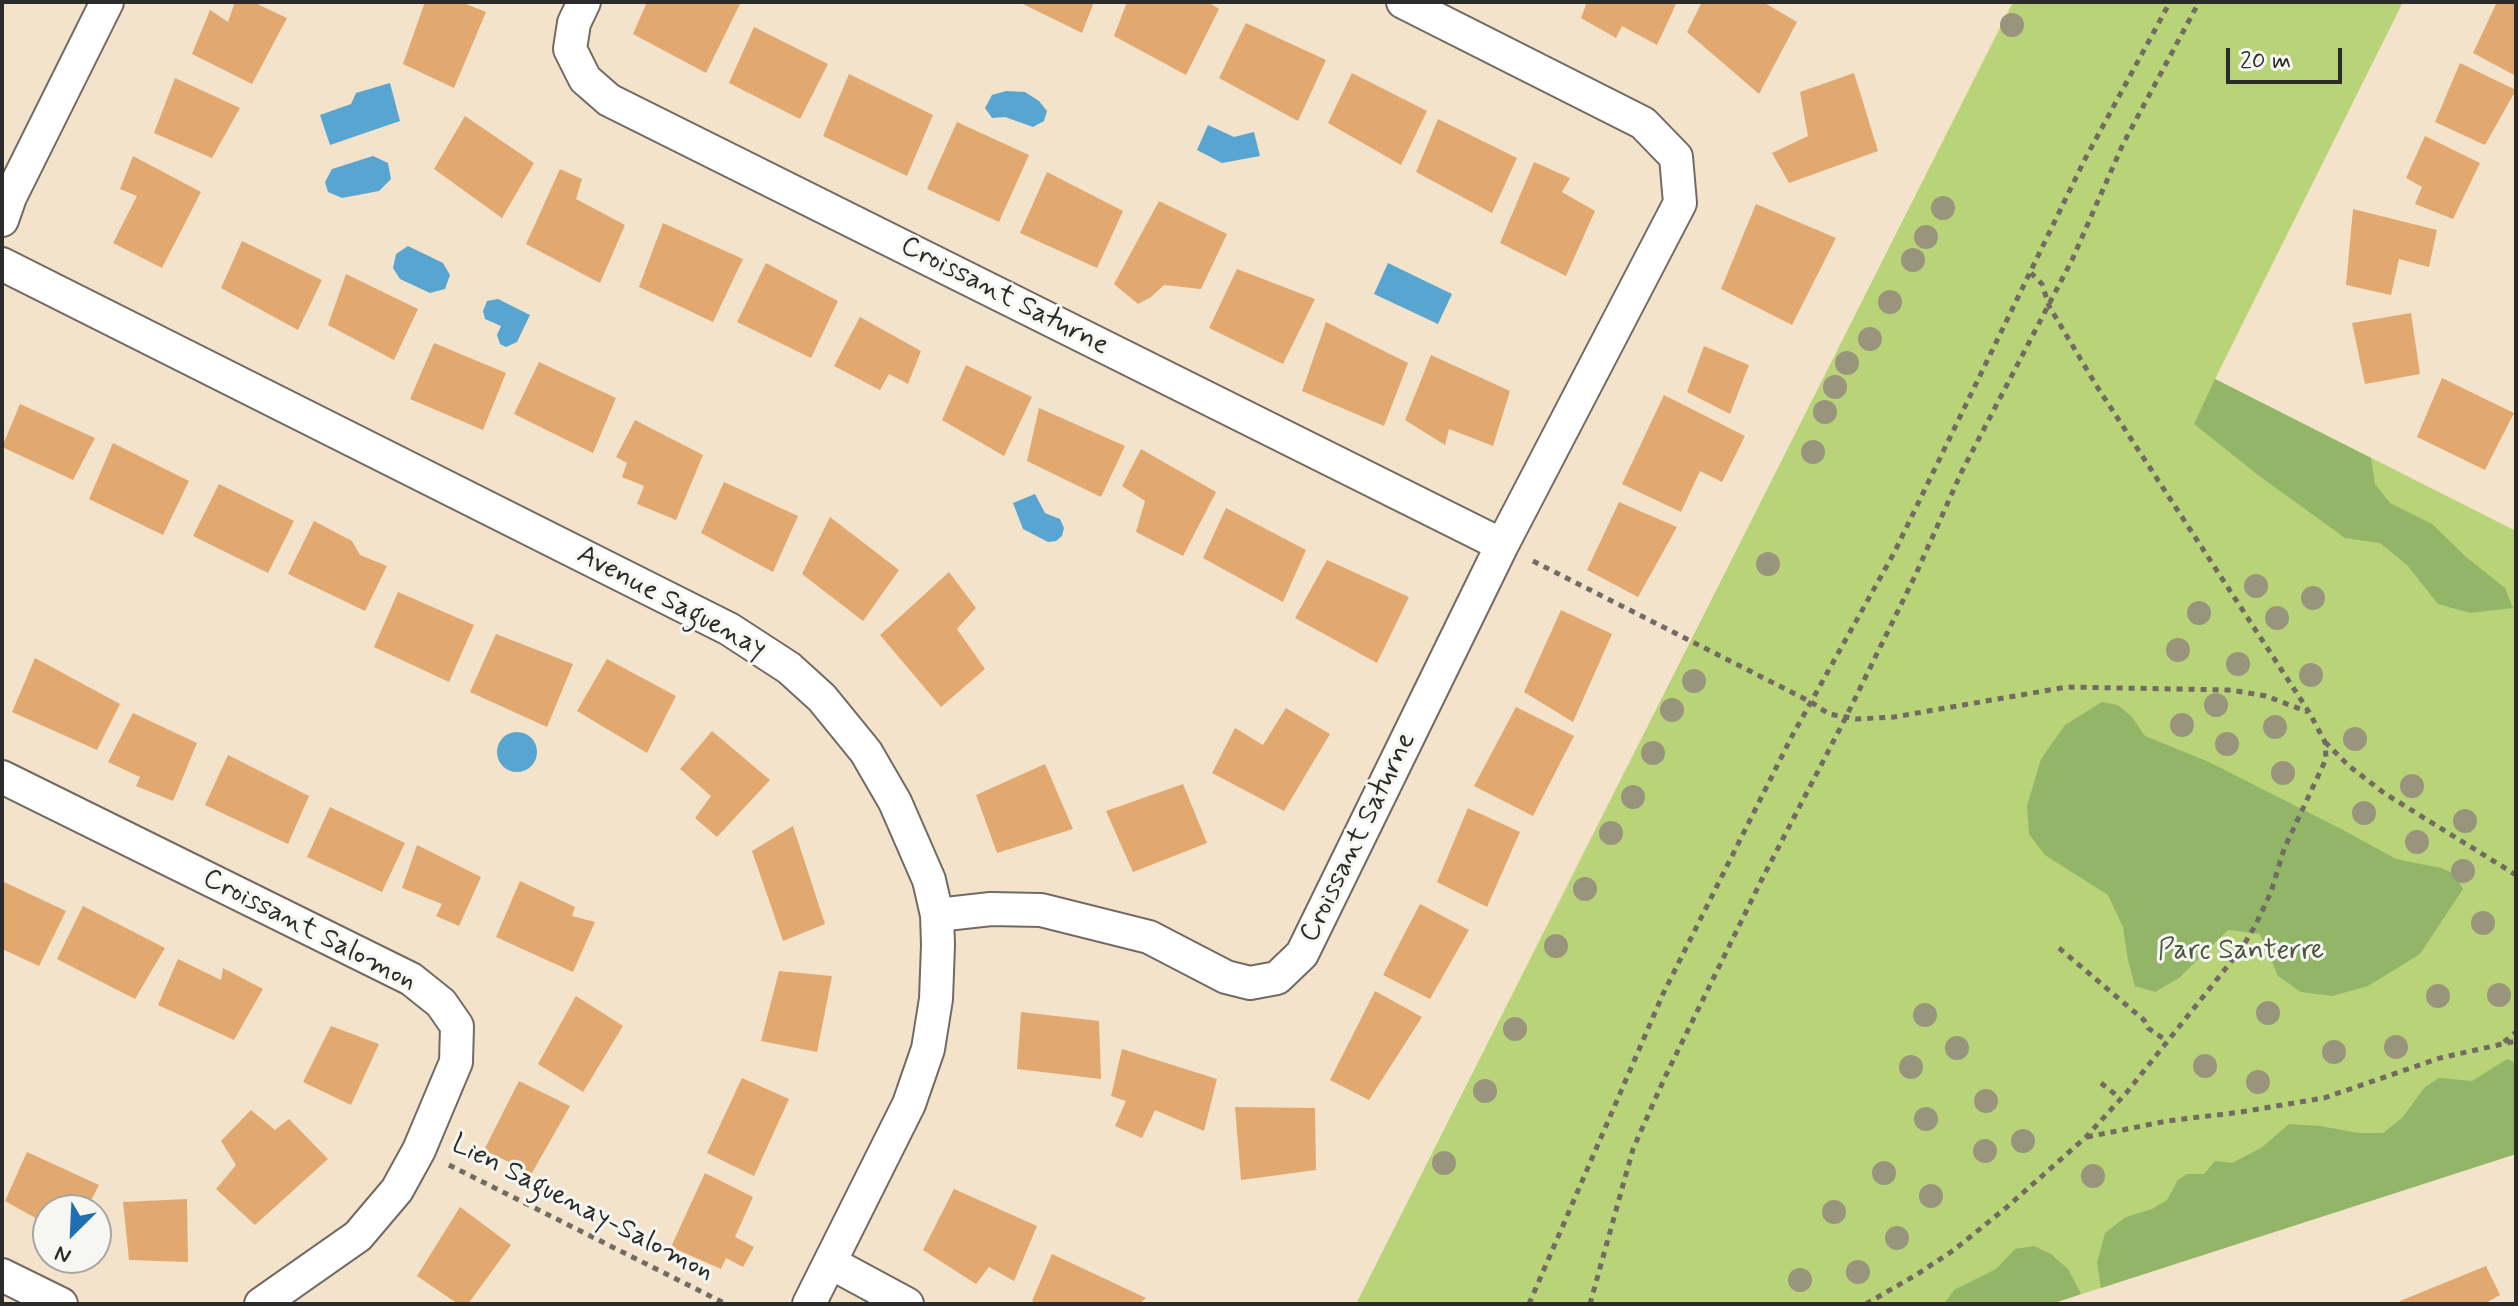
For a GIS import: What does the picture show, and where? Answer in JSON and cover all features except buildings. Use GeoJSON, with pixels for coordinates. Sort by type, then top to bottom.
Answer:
{"type":"FeatureCollection","features":[{"type":"Feature","properties":{"kind":"street"},"geometry":{"type":"LineString","coordinates":[[2,220],[10,197],[107,2]]}},
{"type":"Feature","properties":{"kind":"street","name":"Croissant Saturne"},"geometry":{"type":"LineString","coordinates":[[584,2],[574,23],[570,49],[585,79],[609,100],[1502,545]]}},
{"type":"Feature","properties":{"kind":"street","name":"Croissant Saturne"},"geometry":{"type":"LineString","coordinates":[[937,915],[991,909],[1041,910],[1149,937],[1226,977],[1250,983],[1277,978],[1302,954],[1502,545],[1680,203],[1676,157],[1643,123],[1403,2]]}},
{"type":"Feature","properties":{"kind":"street","name":"Avenue Saguenay"},"geometry":{"type":"LineString","coordinates":[[2,264],[729,629],[789,668],[822,698],[866,752],[895,802],[924,865],[937,915],[936,999],[928,1049],[909,1104],[809,1304]]}},
{"type":"Feature","properties":{"kind":"street","name":"Croissant Salomon"},"geometry":{"type":"LineString","coordinates":[[2,777],[411,979],[441,1003],[457,1026],[456,1062],[419,1150],[397,1190],[358,1236],[261,1304]]}},
{"type":"Feature","properties":{"kind":"street"},"geometry":{"type":"LineString","coordinates":[[831,1263],[907,1304]]}},
{"type":"Feature","properties":{"kind":"street"},"geometry":{"type":"LineString","coordinates":[[2,1275],[61,1304]]}},
{"type":"Feature","properties":{"kind":"path"},"geometry":{"type":"LineString","coordinates":[[1529,1304],[1663,994],[1811,702],[1894,553],[2084,161],[2170,2]]}},
{"type":"Feature","properties":{"kind":"path"},"geometry":{"type":"LineString","coordinates":[[1590,1304],[1633,1149],[1665,1077],[1846,717],[1962,471],[2049,306],[2123,144],[2199,2]]}},
{"type":"Feature","properties":{"kind":"path"},"geometry":{"type":"LineString","coordinates":[[2031,273],[2042,284],[2049,306],[2096,385],[2309,712],[2325,742],[2349,766],[2384,793],[2516,875]]}},
{"type":"Feature","properties":{"kind":"path"},"geometry":{"type":"LineString","coordinates":[[1533,561],[1829,714],[1857,719],[1894,717],[2067,687],[2231,690],[2266,696],[2309,712]]}},
{"type":"Feature","properties":{"kind":"path"},"geometry":{"type":"LineString","coordinates":[[1866,1304],[1954,1250],[2017,1199],[2086,1137],[2168,1041],[2242,948],[2256,924],[2271,892],[2284,849],[2326,759],[2325,742]]}},
{"type":"Feature","properties":{"kind":"path"},"geometry":{"type":"LineString","coordinates":[[2059,948],[2144,1020],[2148,1028],[2168,1041]]}},
{"type":"Feature","properties":{"kind":"path"},"geometry":{"type":"LineString","coordinates":[[2503,1042],[2516,1032]]}},
{"type":"Feature","properties":{"kind":"path"},"geometry":{"type":"LineString","coordinates":[[2086,1137],[2123,1128],[2324,1098],[2440,1058],[2516,1041]]}},
{"type":"Feature","properties":{"kind":"path"},"geometry":{"type":"LineString","coordinates":[[2101,1083],[2120,1098]]}},
{"type":"Feature","properties":{"kind":"path","name":"Lien Saguenay-Salomon"},"geometry":{"type":"LineString","coordinates":[[419,1150],[726,1304]]}},
{"type":"Feature","properties":{"kind":"green space","name":"Parc Santerre"},"geometry":{"type":"Polygon","coordinates":[[[2013,2],[2403,2],[2215,379],[2516,531],[2516,1154],[2051,1304],[1356,1304],[2013,2]]]}},
{"type":"Feature","properties":{"kind":"green space"},"geometry":{"type":"Polygon","coordinates":[[[2215,379],[2371,458],[2375,484],[2390,503],[2432,524],[2505,588],[2513,608],[2470,613],[2438,604],[2407,565],[2380,543],[2345,538],[2258,475],[2194,424],[2215,379]]]}},
{"type":"Feature","properties":{"kind":"green space"},"geometry":{"type":"Polygon","coordinates":[[[2102,702],[2118,705],[2132,717],[2145,736],[2209,762],[2396,859],[2455,874],[2463,889],[2420,954],[2368,986],[2332,996],[2301,992],[2278,976],[2260,934],[2228,930],[2179,978],[2155,992],[2135,986],[2123,927],[2108,895],[2045,855],[2029,834],[2027,806],[2041,759],[2065,725],[2102,702]]]}},
{"type":"Feature","properties":{"kind":"green space"},"geometry":{"type":"Polygon","coordinates":[[[2507,1059],[2516,1063],[2516,1154],[2101,1288],[2097,1263],[2105,1233],[2126,1217],[2152,1209],[2167,1200],[2178,1180],[2187,1174],[2204,1174],[2215,1161],[2232,1163],[2261,1148],[2289,1124],[2383,1133],[2402,1118],[2425,1087],[2439,1078],[2472,1081],[2507,1059]]]}},
{"type":"Feature","properties":{"kind":"green space"},"geometry":{"type":"Polygon","coordinates":[[[2034,1246],[2051,1254],[2068,1269],[2081,1294],[2051,1304],[1944,1304],[1954,1290],[1996,1269],[2015,1249],[2034,1246]]]}},
{"type":"Feature","properties":{"kind":"water"},"geometry":{"type":"Polygon","coordinates":[[[390,83],[400,121],[330,145],[320,115],[351,104],[356,93],[390,83]]]}},
{"type":"Feature","properties":{"kind":"water"},"geometry":{"type":"Polygon","coordinates":[[[1006,91],[1025,92],[1039,101],[1047,111],[1044,121],[1033,127],[1005,117],[992,118],[985,108],[992,95],[1006,91]]]}},
{"type":"Feature","properties":{"kind":"water"},"geometry":{"type":"Polygon","coordinates":[[[1208,125],[1234,137],[1254,132],[1260,156],[1222,163],[1197,150],[1208,125]]]}},
{"type":"Feature","properties":{"kind":"water"},"geometry":{"type":"Polygon","coordinates":[[[373,156],[388,163],[391,179],[379,191],[342,198],[328,192],[325,182],[332,169],[373,156]]]}},
{"type":"Feature","properties":{"kind":"water"},"geometry":{"type":"Polygon","coordinates":[[[408,246],[443,263],[450,275],[445,289],[430,293],[400,279],[393,268],[396,254],[408,246]]]}},
{"type":"Feature","properties":{"kind":"water"},"geometry":{"type":"Polygon","coordinates":[[[1388,263],[1452,294],[1438,324],[1374,294],[1388,263]]]}},
{"type":"Feature","properties":{"kind":"water"},"geometry":{"type":"Polygon","coordinates":[[[498,299],[530,315],[517,342],[506,347],[500,344],[497,335],[501,326],[485,319],[483,311],[487,301],[498,299]]]}},
{"type":"Feature","properties":{"kind":"water"},"geometry":{"type":"Polygon","coordinates":[[[1035,494],[1045,513],[1060,519],[1064,528],[1062,536],[1056,541],[1048,542],[1023,529],[1013,503],[1035,494]]]}},
{"type":"Feature","properties":{"kind":"water"},"geometry":{"type":"Polygon","coordinates":[[[517,732],[531,738],[537,752],[531,766],[517,772],[503,766],[497,752],[503,738],[517,732]]]}}]}
